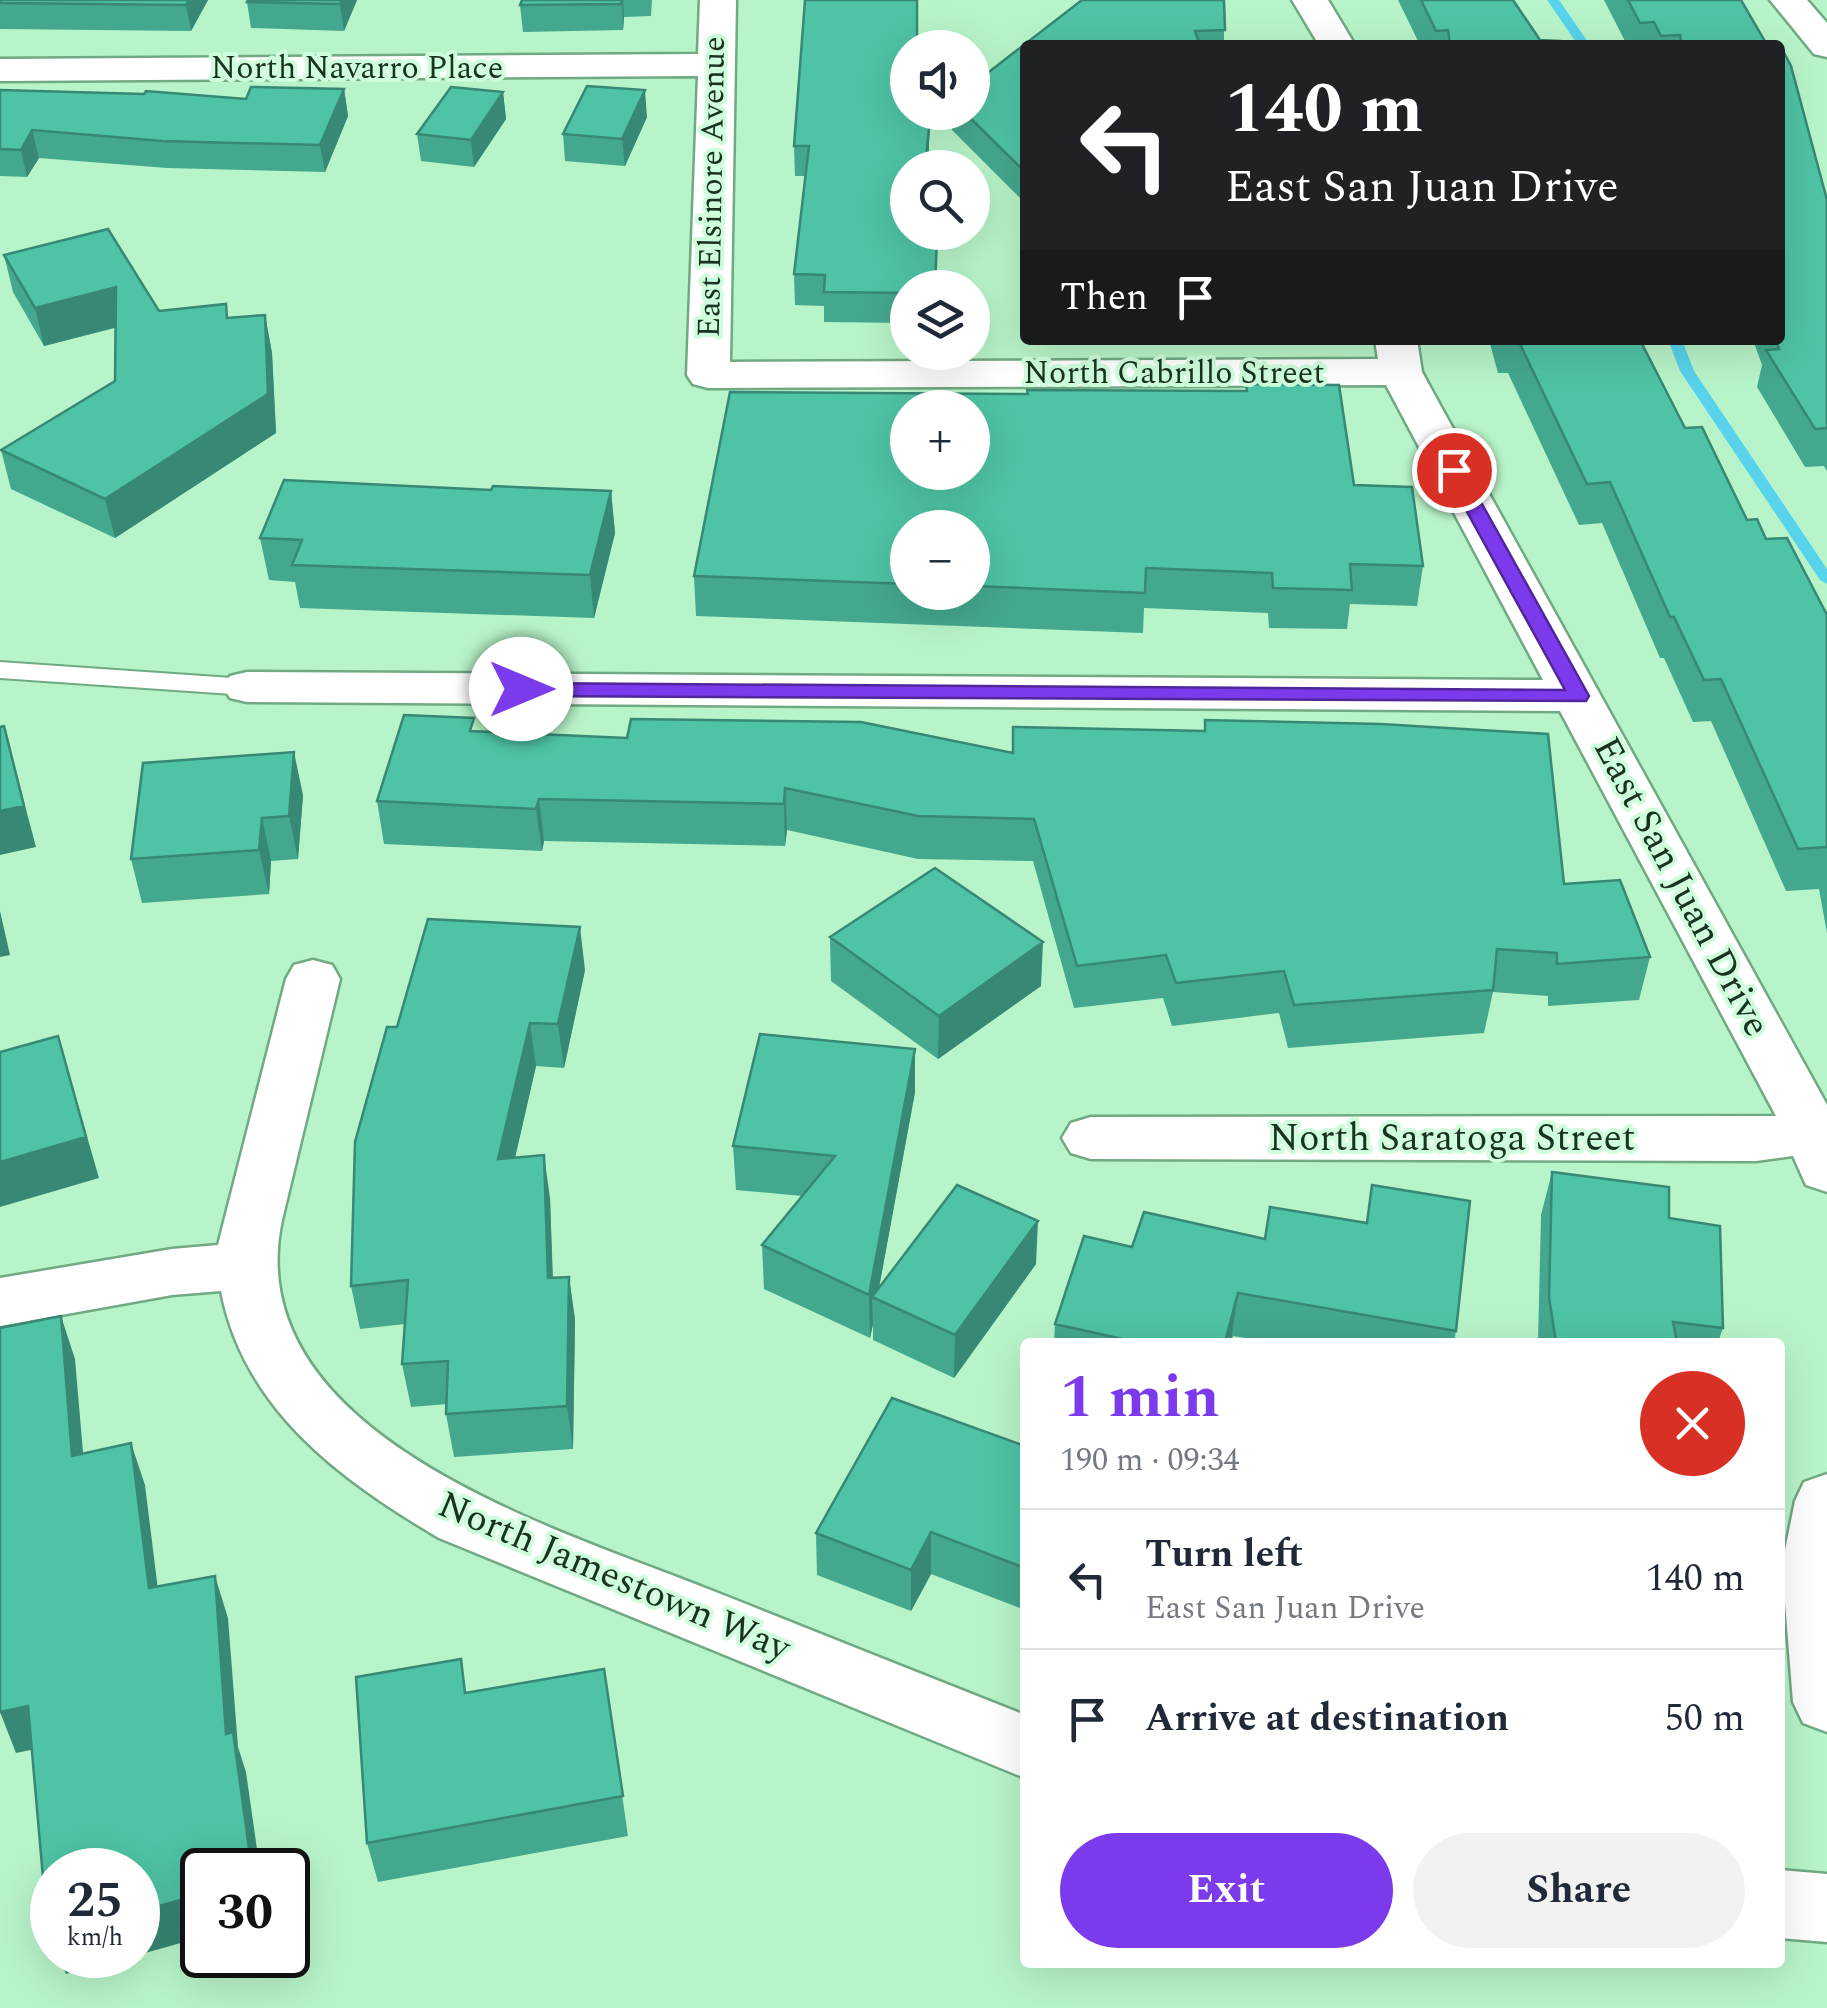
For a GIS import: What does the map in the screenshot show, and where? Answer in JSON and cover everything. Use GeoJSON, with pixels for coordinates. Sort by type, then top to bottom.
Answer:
{"type":"FeatureCollection","features":[{"type":"Feature","properties":{"kind":"street","name":"East Elsinore Avenue"},"geometry":{"type":"LineString","coordinates":[[708,375],[713,65],[718,0]]}},
{"type":"Feature","properties":{"kind":"street"},"geometry":{"type":"LineString","coordinates":[[1310,0],[1334,40]]}},
{"type":"Feature","properties":{"kind":"street"},"geometry":{"type":"LineString","coordinates":[[1788,0],[1827,46]]}},
{"type":"Feature","properties":{"kind":"street","name":"North Navarro Place"},"geometry":{"type":"LineString","coordinates":[[0,70],[713,65]]}},
{"type":"Feature","properties":{"kind":"street","name":"North Cabrillo Street"},"geometry":{"type":"LineString","coordinates":[[708,375],[1398,356]]}},
{"type":"Feature","properties":{"kind":"street","name":"East San Juan Drive"},"geometry":{"type":"LineString","coordinates":[[1398,356],[1820,1151]]}},
{"type":"Feature","properties":{"kind":"street"},"geometry":{"type":"LineString","coordinates":[[246,687],[1579,696]]}},
{"type":"Feature","properties":{"kind":"street","name":"North Jamestown Way"},"geometry":{"type":"LineString","coordinates":[[314,979],[253,1224],[247,1266],[254,1308],[268,1348],[314,1416],[383,1474],[462,1519],[1020,1745]]}},
{"type":"Feature","properties":{"kind":"street","name":"North Saratoga Street"},"geometry":{"type":"LineString","coordinates":[[1090,1138],[1756,1140],[1820,1151]]}},
{"type":"Feature","properties":{"kind":"street"},"geometry":{"type":"LineString","coordinates":[[0,1302],[172,1272],[247,1266]]}},
{"type":"Feature","properties":{"kind":"street"},"geometry":{"type":"LineString","coordinates":[[1827,1501],[1815,1564],[1827,1702]]}},
{"type":"Feature","properties":{"kind":"street"},"geometry":{"type":"LineString","coordinates":[[1785,1904],[1827,1908]]}},
{"type":"Feature","properties":{"kind":"lane"},"geometry":{"type":"LineString","coordinates":[[0,670],[116,675],[246,687]]}},
{"type":"Feature","properties":{"kind":"building"},"geometry":{"type":"Polygon","coordinates":[[[0,0],[189,0],[186,5],[0,0]]]}},
{"type":"Feature","properties":{"kind":"building"},"geometry":{"type":"Polygon","coordinates":[[[248,0],[342,0],[340,4],[248,0]]]}},
{"type":"Feature","properties":{"kind":"building"},"geometry":{"type":"Polygon","coordinates":[[[522,0],[622,0],[621,4],[520,5],[522,0]]]}},
{"type":"Feature","properties":{"kind":"building"},"geometry":{"type":"Polygon","coordinates":[[[805,0],[917,0],[917,30],[890,30],[890,130],[929,130],[927,150],[890,150],[890,250],[936,250],[936,270],[890,270],[890,293],[824,292],[825,275],[794,274],[809,146],[794,146],[805,0]]]}},
{"type":"Feature","properties":{"kind":"building"},"geometry":{"type":"Polygon","coordinates":[[[1082,0],[1224,0],[1225,30],[1195,31],[1198,40],[1030,40],[1082,0]]]}},
{"type":"Feature","properties":{"kind":"building"},"geometry":{"type":"Polygon","coordinates":[[[1421,0],[1513,0],[1540,40],[1449,40],[1448,30],[1436,31],[1421,0]]]}},
{"type":"Feature","properties":{"kind":"building"},"geometry":{"type":"Polygon","coordinates":[[[1628,0],[1741,0],[1764,40],[1681,40],[1680,35],[1661,36],[1654,22],[1640,23],[1628,0]]]}},
{"type":"Feature","properties":{"kind":"building"},"geometry":{"type":"Polygon","coordinates":[[[1020,48],[1020,167],[982,130],[990,130],[990,71],[1020,48]]]}},
{"type":"Feature","properties":{"kind":"building"},"geometry":{"type":"Polygon","coordinates":[[[1785,55],[1827,200],[1827,428],[1815,429],[1766,350],[1779,349],[1778,345],[1785,345],[1785,55]]]}},
{"type":"Feature","properties":{"kind":"building"},"geometry":{"type":"Polygon","coordinates":[[[587,86],[645,90],[622,139],[563,134],[587,86]]]}},
{"type":"Feature","properties":{"kind":"building"},"geometry":{"type":"Polygon","coordinates":[[[251,87],[344,89],[320,145],[162,141],[32,130],[21,150],[0,149],[0,90],[144,94],[146,91],[246,99],[251,87]]]}},
{"type":"Feature","properties":{"kind":"building"},"geometry":{"type":"Polygon","coordinates":[[[451,87],[503,92],[471,140],[417,134],[451,87]]]}},
{"type":"Feature","properties":{"kind":"building"},"geometry":{"type":"Polygon","coordinates":[[[108,229],[159,311],[226,304],[227,318],[265,315],[268,394],[105,499],[1,450],[115,381],[116,287],[35,308],[4,255],[108,229]]]}},
{"type":"Feature","properties":{"kind":"building"},"geometry":{"type":"Polygon","coordinates":[[[1520,345],[1643,345],[1685,428],[1702,427],[1747,520],[1757,519],[1766,539],[1787,538],[1827,615],[1827,847],[1798,849],[1721,679],[1704,680],[1674,617],[1670,617],[1610,482],[1587,484],[1520,345]]]}},
{"type":"Feature","properties":{"kind":"building"},"geometry":{"type":"Polygon","coordinates":[[[1246,384],[1339,385],[1354,485],[1412,487],[1423,566],[1350,564],[1352,590],[1273,588],[1272,573],[1146,568],[1145,593],[990,587],[990,510],[890,510],[890,583],[694,576],[730,392],[890,393],[890,490],[990,490],[990,394],[1028,394],[1027,390],[1247,391],[1246,384]]]}},
{"type":"Feature","properties":{"kind":"building"},"geometry":{"type":"Polygon","coordinates":[[[284,480],[491,490],[493,486],[611,491],[590,575],[292,565],[302,540],[260,538],[284,480]]]}},
{"type":"Feature","properties":{"kind":"building"},"geometry":{"type":"Polygon","coordinates":[[[404,715],[474,718],[470,731],[627,738],[631,719],[861,722],[1013,753],[1013,727],[1205,731],[1205,720],[1381,724],[1548,734],[1564,884],[1620,880],[1650,957],[1557,964],[1557,953],[1497,949],[1493,990],[1294,1005],[1284,971],[1176,983],[1166,955],[1077,966],[1034,819],[918,816],[785,788],[784,804],[539,799],[536,809],[377,801],[404,715]]]}},
{"type":"Feature","properties":{"kind":"building"},"geometry":{"type":"Polygon","coordinates":[[[4,726],[24,806],[0,811],[0,727],[4,726]]]}},
{"type":"Feature","properties":{"kind":"building"},"geometry":{"type":"Polygon","coordinates":[[[294,752],[289,816],[262,818],[259,850],[131,859],[143,763],[294,752]]]}},
{"type":"Feature","properties":{"kind":"building"},"geometry":{"type":"Polygon","coordinates":[[[935,868],[1043,942],[939,1016],[830,937],[935,868]]]}},
{"type":"Feature","properties":{"kind":"building"},"geometry":{"type":"Polygon","coordinates":[[[428,919],[580,927],[558,1024],[530,1023],[498,1159],[544,1155],[548,1278],[569,1277],[567,1406],[446,1414],[448,1361],[402,1364],[408,1280],[351,1286],[355,1142],[387,1027],[397,1027],[428,919]]]}},
{"type":"Feature","properties":{"kind":"building"},"geometry":{"type":"Polygon","coordinates":[[[760,1034],[915,1049],[869,1295],[762,1245],[835,1156],[733,1146],[760,1034]]]}},
{"type":"Feature","properties":{"kind":"building"},"geometry":{"type":"Polygon","coordinates":[[[58,1036],[86,1137],[0,1162],[0,1052],[58,1036]]]}},
{"type":"Feature","properties":{"kind":"building"},"geometry":{"type":"Polygon","coordinates":[[[1552,1172],[1669,1187],[1669,1218],[1720,1226],[1723,1328],[1673,1322],[1676,1338],[1555,1338],[1549,1297],[1552,1172]]]}},
{"type":"Feature","properties":{"kind":"building"},"geometry":{"type":"Polygon","coordinates":[[[957,1185],[1038,1221],[955,1335],[872,1297],[957,1185]]]}},
{"type":"Feature","properties":{"kind":"building"},"geometry":{"type":"Polygon","coordinates":[[[1372,1185],[1470,1201],[1456,1331],[1238,1293],[1226,1338],[1118,1338],[1055,1324],[1084,1236],[1132,1247],[1144,1212],[1265,1239],[1270,1207],[1367,1223],[1372,1185]]]}},
{"type":"Feature","properties":{"kind":"building"},"geometry":{"type":"Polygon","coordinates":[[[61,1316],[72,1456],[131,1443],[149,1588],[215,1576],[226,1734],[233,1732],[249,1848],[180,1848],[180,1900],[160,1906],[160,1848],[40,1848],[28,1706],[0,1712],[0,1328],[61,1316]]]}},
{"type":"Feature","properties":{"kind":"building"},"geometry":{"type":"Polygon","coordinates":[[[892,1398],[1020,1444],[1020,1566],[931,1532],[911,1570],[816,1533],[892,1398]]]}},
{"type":"Feature","properties":{"kind":"building"},"geometry":{"type":"Polygon","coordinates":[[[461,1659],[465,1693],[604,1669],[623,1796],[367,1843],[356,1677],[461,1659]]]}},
{"type":"Feature","properties":{"kind":"waterway"},"geometry":{"type":"LineString","coordinates":[[1553,0],[1581,40]]}},
{"type":"Feature","properties":{"kind":"waterway"},"geometry":{"type":"LineString","coordinates":[[1677,345],[1687,371],[1827,580]]}},
{"type":"Feature","properties":{"kind":"route"},"geometry":{"type":"LineString","coordinates":[[521,689],[1579,696],[1454,470]]}}]}
